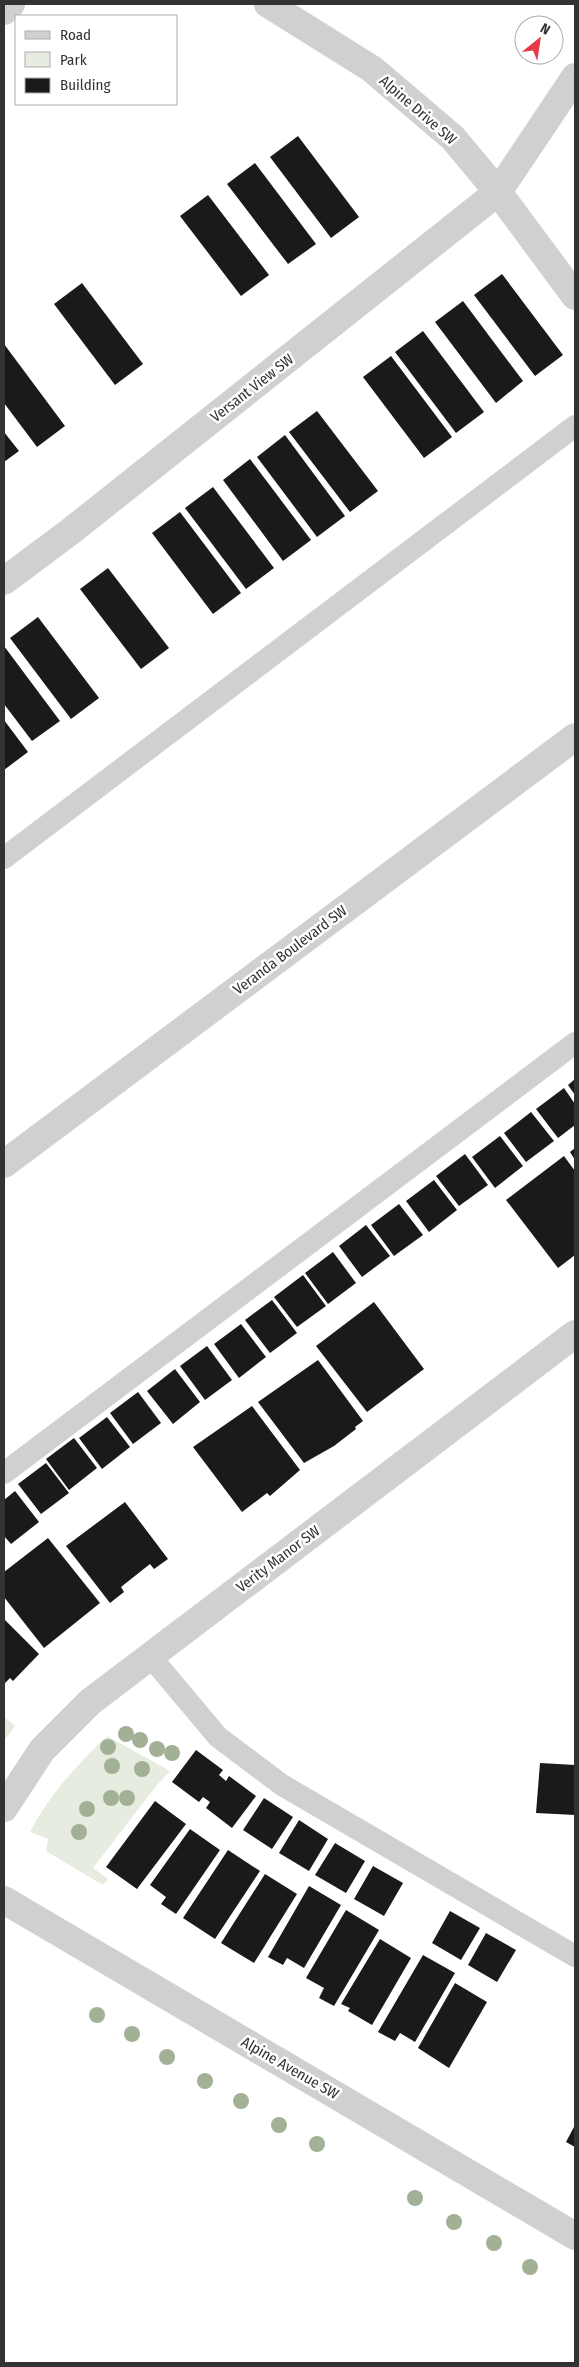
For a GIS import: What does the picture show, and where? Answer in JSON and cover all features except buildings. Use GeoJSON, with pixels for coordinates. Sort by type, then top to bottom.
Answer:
{"type":"FeatureCollection","features":[{"type":"Feature","properties":{"kind":"street"},"geometry":{"type":"LineString","coordinates":[[4,11],[11,4]]}},
{"type":"Feature","properties":{"kind":"street","name":"Alpine Drive SW"},"geometry":{"type":"LineString","coordinates":[[268,4],[372,69],[453,138],[498,192],[575,296]]}},
{"type":"Feature","properties":{"kind":"street","name":"Versant View SW"},"geometry":{"type":"LineString","coordinates":[[4,581],[87,519],[498,192],[575,77]]}},
{"type":"Feature","properties":{"kind":"street","name":"Veranda Boulevard SW"},"geometry":{"type":"LineString","coordinates":[[4,1164],[575,737]]}},
{"type":"Feature","properties":{"kind":"street","name":"Verity Manor SW"},"geometry":{"type":"LineString","coordinates":[[4,1808],[42,1750],[90,1702],[575,1334]]}},
{"type":"Feature","properties":{"kind":"street","name":"Alpine Avenue SW"},"geometry":{"type":"LineString","coordinates":[[4,1900],[575,2236]]}},
{"type":"Feature","properties":{"kind":"lane"},"geometry":{"type":"LineString","coordinates":[[4,858],[575,426]]}},
{"type":"Feature","properties":{"kind":"lane"},"geometry":{"type":"LineString","coordinates":[[4,1473],[575,1044]]}},
{"type":"Feature","properties":{"kind":"lane"},"geometry":{"type":"LineString","coordinates":[[150,1656],[218,1737],[282,1785],[575,1956]]}},
{"type":"Feature","properties":{"kind":"green space"},"geometry":{"type":"Polygon","coordinates":[[[4,1717],[15,1726],[4,1741],[4,1717]]]}},
{"type":"Feature","properties":{"kind":"green space"},"geometry":{"type":"Polygon","coordinates":[[[107,1736],[170,1771],[156,1786],[93,1868],[108,1879],[103,1885],[46,1851],[48,1839],[30,1832],[46,1805],[64,1781],[107,1736]]]}}]}
